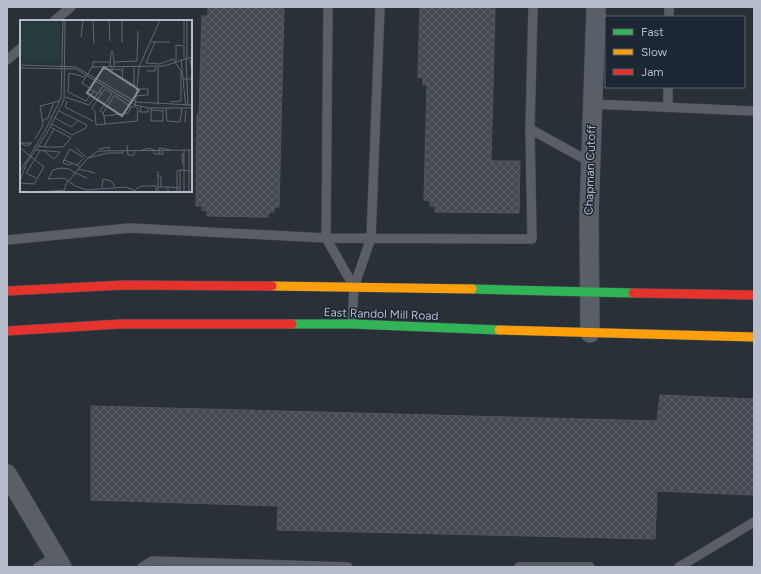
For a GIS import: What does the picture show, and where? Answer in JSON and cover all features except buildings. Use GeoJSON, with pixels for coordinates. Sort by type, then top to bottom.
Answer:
{"type":"FeatureCollection","features":[{"type":"Feature","properties":{"kind":"main road","name":"East Randol Mill Road"},"geometry":{"type":"LineString","coordinates":[[7,291],[124,285],[354,287],[754,296]]}},
{"type":"Feature","properties":{"kind":"main road","name":"East Randol Mill Road"},"geometry":{"type":"LineString","coordinates":[[7,332],[120,324],[352,324],[590,333],[754,337]]}},
{"type":"Feature","properties":{"kind":"street","name":"Chapman Cutoff"},"geometry":{"type":"LineString","coordinates":[[590,333],[589,214],[596,7]]}},
{"type":"Feature","properties":{"kind":"street"},"geometry":{"type":"LineString","coordinates":[[7,474],[59,562]]}},
{"type":"Feature","properties":{"kind":"lane"},"geometry":{"type":"LineString","coordinates":[[55,20],[71,7]]}},
{"type":"Feature","properties":{"kind":"lane"},"geometry":{"type":"LineString","coordinates":[[328,7],[326,238],[354,287]]}},
{"type":"Feature","properties":{"kind":"lane"},"geometry":{"type":"LineString","coordinates":[[352,324],[354,287],[371,238],[380,7]]}},
{"type":"Feature","properties":{"kind":"lane"},"geometry":{"type":"LineString","coordinates":[[7,240],[130,228],[326,238],[532,239],[530,129],[533,7]]}},
{"type":"Feature","properties":{"kind":"lane"},"geometry":{"type":"LineString","coordinates":[[7,60],[20,49]]}},
{"type":"Feature","properties":{"kind":"lane"},"geometry":{"type":"LineString","coordinates":[[668,88],[668,106]]}},
{"type":"Feature","properties":{"kind":"lane"},"geometry":{"type":"LineString","coordinates":[[592,104],[668,106],[754,111]]}},
{"type":"Feature","properties":{"kind":"lane"},"geometry":{"type":"LineString","coordinates":[[530,129],[590,162]]}},
{"type":"Feature","properties":{"kind":"lane"},"geometry":{"type":"LineString","coordinates":[[679,567],[754,522]]}},
{"type":"Feature","properties":{"kind":"lane"},"geometry":{"type":"LineString","coordinates":[[142,567],[152,561],[348,567]]}},
{"type":"Feature","properties":{"kind":"lane"},"geometry":{"type":"LineString","coordinates":[[38,567],[59,562]]}},
{"type":"Feature","properties":{"kind":"lane"},"geometry":{"type":"LineString","coordinates":[[519,567],[590,567]]}},
{"type":"Feature","properties":{"kind":"traffic: fast"},"geometry":{"type":"LineString","coordinates":[[472,289],[633,293]]}},
{"type":"Feature","properties":{"kind":"traffic: fast"},"geometry":{"type":"LineString","coordinates":[[292,324],[352,324],[499,330]]}},
{"type":"Feature","properties":{"kind":"traffic: slow"},"geometry":{"type":"LineString","coordinates":[[272,286],[472,289]]}},
{"type":"Feature","properties":{"kind":"traffic: slow"},"geometry":{"type":"LineString","coordinates":[[499,330],[754,337]]}},
{"type":"Feature","properties":{"kind":"traffic: jam"},"geometry":{"type":"LineString","coordinates":[[7,291],[124,285],[272,286]]}},
{"type":"Feature","properties":{"kind":"traffic: jam"},"geometry":{"type":"LineString","coordinates":[[633,293],[754,295]]}},
{"type":"Feature","properties":{"kind":"traffic: jam"},"geometry":{"type":"LineString","coordinates":[[7,331],[120,324],[292,324]]}}]}
